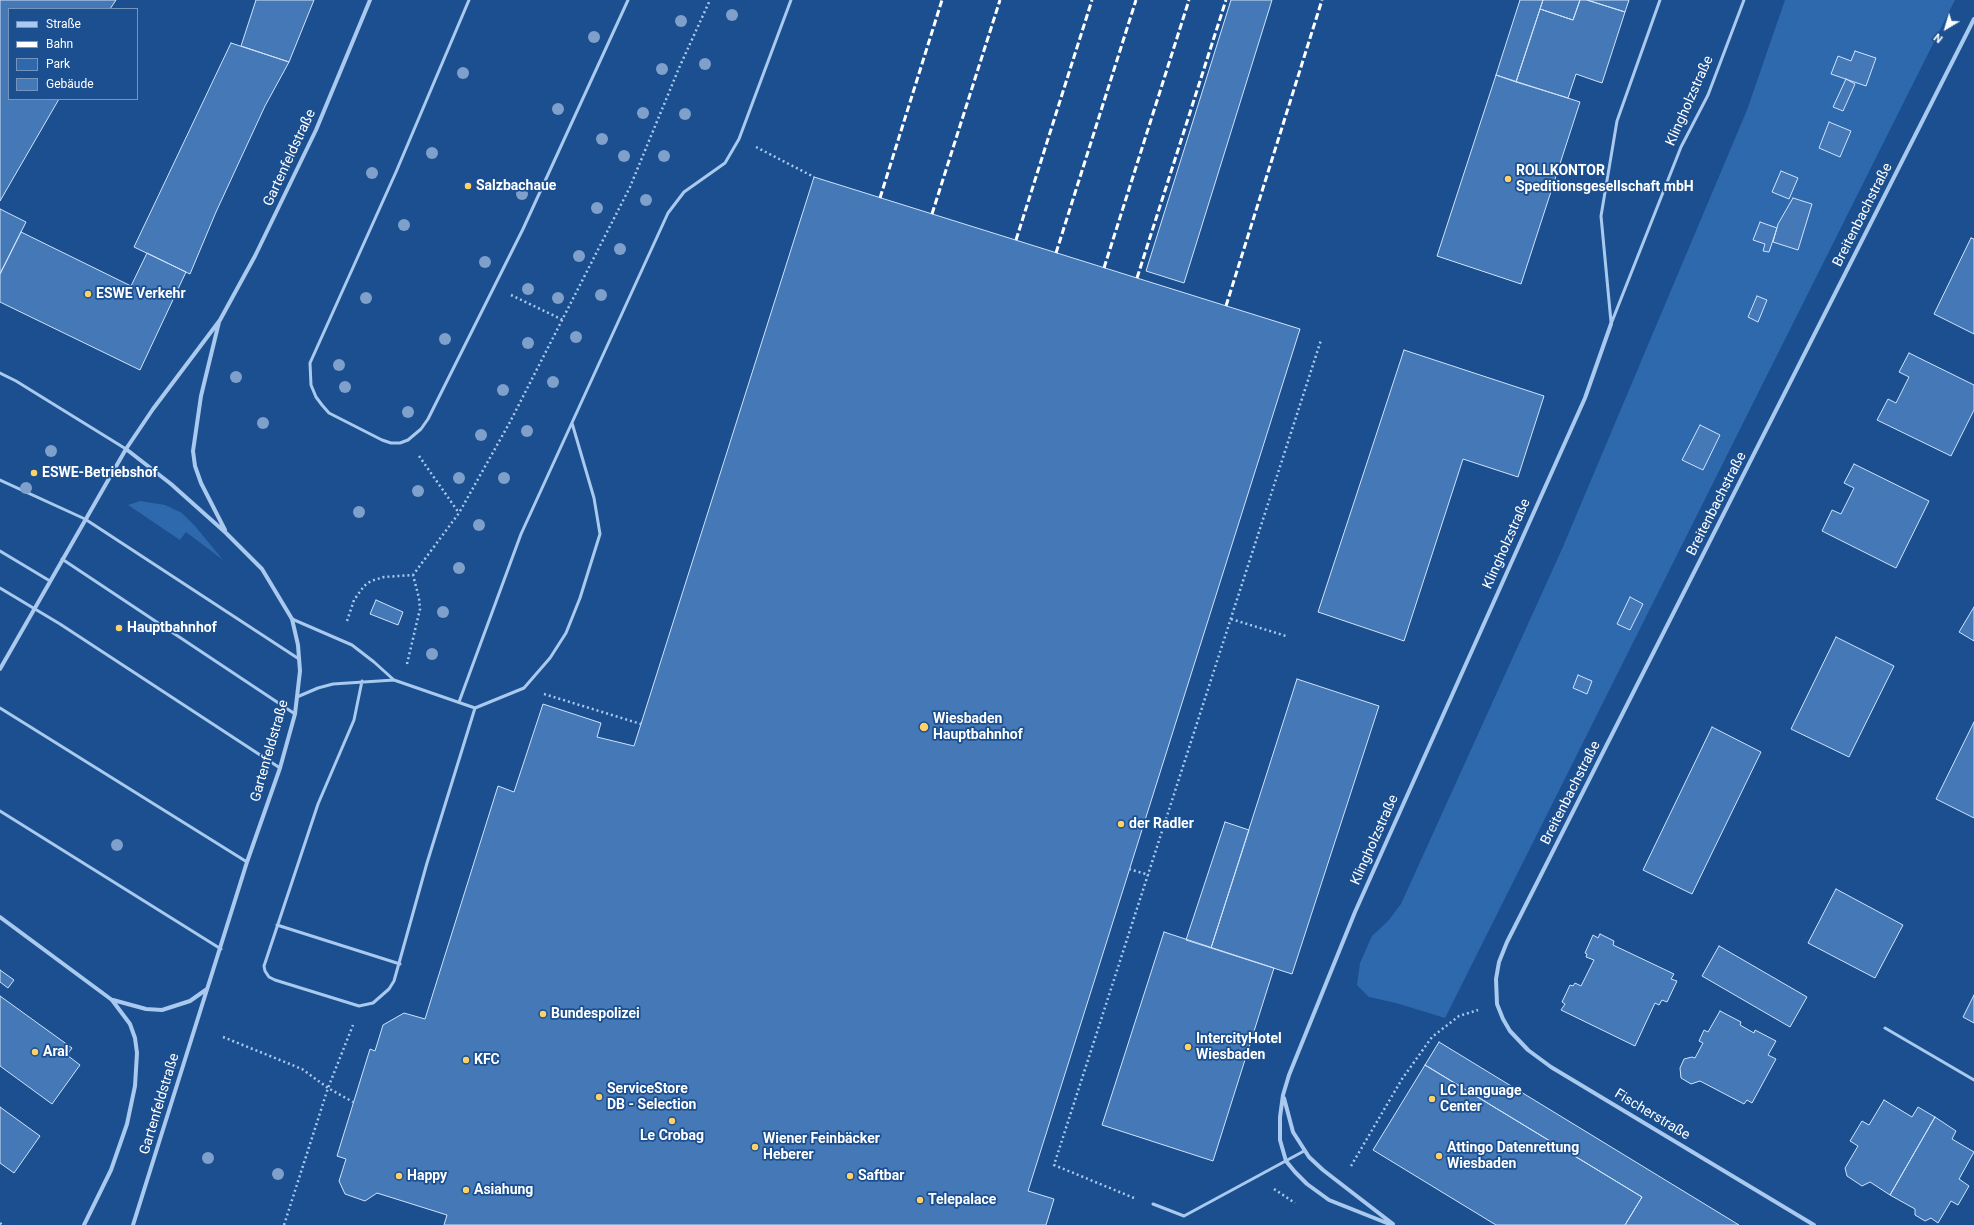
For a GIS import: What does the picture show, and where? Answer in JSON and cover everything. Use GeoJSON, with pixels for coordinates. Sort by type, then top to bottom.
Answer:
{"type":"FeatureCollection","features":[{"type":"Feature","properties":{"kind":"street","name":"Gartenfeldstraße"},"geometry":{"type":"LineString","coordinates":[[0,669],[126,449],[220,320],[291,184],[316,130],[370,0]]}},
{"type":"Feature","properties":{"kind":"street","name":"Breitenbachstraße"},"geometry":{"type":"LineString","coordinates":[[1497,1004],[1496,979],[1499,962],[1507,942],[1974,19]]}},
{"type":"Feature","properties":{"kind":"street","name":"Gartenfeldstraße"},"geometry":{"type":"LineString","coordinates":[[220,320],[201,396],[193,451],[201,483],[226,533]]}},
{"type":"Feature","properties":{"kind":"street","name":"Klingholzstraße"},"geometry":{"type":"LineString","coordinates":[[1394,1225],[1329,1200],[1307,1184],[1294,1172],[1286,1161],[1280,1140],[1279,1129],[1283,1095],[1289,1075],[1355,912],[1585,398],[1611,324]]}},
{"type":"Feature","properties":{"kind":"street","name":"Gartenfeldstraße"},"geometry":{"type":"LineString","coordinates":[[126,449],[171,484],[226,533],[262,569],[292,619],[299,659],[300,684],[295,714],[280,768],[247,862],[221,948],[206,989],[133,1225]]}},
{"type":"Feature","properties":{"kind":"street","name":"Gartenfeldstraße"},"geometry":{"type":"LineString","coordinates":[[0,917],[112,1000],[130,1024],[135,1038],[137,1053],[135,1086],[127,1124],[114,1164],[84,1225]]}},
{"type":"Feature","properties":{"kind":"street","name":"Gartenfeldstraße"},"geometry":{"type":"LineString","coordinates":[[112,1000],[146,1009],[162,1010],[190,1001],[206,989]]}},
{"type":"Feature","properties":{"kind":"street","name":"Fischerstraße"},"geometry":{"type":"LineString","coordinates":[[1497,1004],[1503,1019],[1515,1036],[1528,1050],[1551,1067],[1814,1225]]}},
{"type":"Feature","properties":{"kind":"street","name":"Klingholzstraße"},"geometry":{"type":"LineString","coordinates":[[1283,1095],[1293,1132],[1304,1151],[1323,1170],[1394,1225]]}},
{"type":"Feature","properties":{"kind":"lane"},"geometry":{"type":"LineString","coordinates":[[469,0],[393,179],[310,363],[311,385],[316,397],[329,413],[382,440],[400,443],[408,440],[422,429],[494,287],[558,155],[628,0]]}},
{"type":"Feature","properties":{"kind":"lane"},"geometry":{"type":"LineString","coordinates":[[459,702],[521,534],[668,214],[684,192],[725,163],[739,138],[792,0]]}},
{"type":"Feature","properties":{"kind":"lane"},"geometry":{"type":"LineString","coordinates":[[1611,324],[1601,216],[1616,121],[1660,0]]}},
{"type":"Feature","properties":{"kind":"lane","name":"Klingholzstraße"},"geometry":{"type":"LineString","coordinates":[[1611,324],[1681,146],[1708,95],[1744,0]]}},
{"type":"Feature","properties":{"kind":"lane"},"geometry":{"type":"LineString","coordinates":[[0,373],[16,381],[126,449]]}},
{"type":"Feature","properties":{"kind":"lane"},"geometry":{"type":"LineString","coordinates":[[292,619],[352,645],[394,680],[475,708],[524,688],[550,658],[566,633],[580,598],[600,534],[594,498],[572,422]]}},
{"type":"Feature","properties":{"kind":"lane"},"geometry":{"type":"LineString","coordinates":[[0,480],[85,519],[299,659]]}},
{"type":"Feature","properties":{"kind":"lane"},"geometry":{"type":"LineString","coordinates":[[0,551],[50,581]]}},
{"type":"Feature","properties":{"kind":"lane"},"geometry":{"type":"LineString","coordinates":[[62,559],[295,714]]}},
{"type":"Feature","properties":{"kind":"lane"},"geometry":{"type":"LineString","coordinates":[[0,588],[34,608],[280,768]]}},
{"type":"Feature","properties":{"kind":"lane"},"geometry":{"type":"LineString","coordinates":[[297,698],[326,685],[362,681],[394,680]]}},
{"type":"Feature","properties":{"kind":"lane"},"geometry":{"type":"LineString","coordinates":[[362,681],[354,720],[318,804],[264,966],[269,977],[359,1006],[373,1003],[389,989],[394,981],[475,708]]}},
{"type":"Feature","properties":{"kind":"lane"},"geometry":{"type":"LineString","coordinates":[[0,708],[247,862]]}},
{"type":"Feature","properties":{"kind":"lane"},"geometry":{"type":"LineString","coordinates":[[0,811],[221,948]]}},
{"type":"Feature","properties":{"kind":"lane"},"geometry":{"type":"LineString","coordinates":[[277,925],[400,964]]}},
{"type":"Feature","properties":{"kind":"lane"},"geometry":{"type":"LineString","coordinates":[[1885,1028],[1974,1080]]}},
{"type":"Feature","properties":{"kind":"lane"},"geometry":{"type":"LineString","coordinates":[[1153,1204],[1184,1216],[1304,1151]]}},
{"type":"Feature","properties":{"kind":"path"},"geometry":{"type":"LineString","coordinates":[[347,622],[354,600],[364,586],[371,581],[384,577],[413,575],[459,513],[510,422],[630,187],[679,68],[710,0]]}},
{"type":"Feature","properties":{"kind":"path"},"geometry":{"type":"LineString","coordinates":[[739,138],[814,177]]}},
{"type":"Feature","properties":{"kind":"path"},"geometry":{"type":"LineString","coordinates":[[494,287],[563,320]]}},
{"type":"Feature","properties":{"kind":"path"},"geometry":{"type":"LineString","coordinates":[[1153,1204],[1114,1191],[1054,1165],[1321,340]]}},
{"type":"Feature","properties":{"kind":"path"},"geometry":{"type":"LineString","coordinates":[[408,440],[459,513]]}},
{"type":"Feature","properties":{"kind":"path"},"geometry":{"type":"LineString","coordinates":[[404,684],[420,609],[419,598],[413,575]]}},
{"type":"Feature","properties":{"kind":"path"},"geometry":{"type":"LineString","coordinates":[[1231,619],[1286,636]]}},
{"type":"Feature","properties":{"kind":"path"},"geometry":{"type":"LineString","coordinates":[[524,688],[641,724]]}},
{"type":"Feature","properties":{"kind":"path"},"geometry":{"type":"LineString","coordinates":[[1129,869],[1149,875]]}},
{"type":"Feature","properties":{"kind":"path"},"geometry":{"type":"LineString","coordinates":[[1356,1157],[1402,1078],[1432,1037],[1459,1016],[1497,1004]]}},
{"type":"Feature","properties":{"kind":"path"},"geometry":{"type":"LineString","coordinates":[[284,1225],[328,1088],[347,1042],[359,1006]]}},
{"type":"Feature","properties":{"kind":"path"},"geometry":{"type":"LineString","coordinates":[[223,1037],[302,1069],[328,1088],[353,1102]]}},
{"type":"Feature","properties":{"kind":"path"},"geometry":{"type":"LineString","coordinates":[[1263,1173],[1273,1188],[1299,1205]]}},
{"type":"Feature","properties":{"kind":"green space"},"geometry":{"type":"Polygon","coordinates":[[[1785,0],[1955,0],[1445,1018],[1396,1003],[1369,997],[1357,985],[1360,963],[1372,936],[1388,921],[1401,904],[1562,549],[1747,110],[1785,0]]]}},
{"type":"Feature","properties":{"kind":"green space"},"geometry":{"type":"Polygon","coordinates":[[[140,501],[165,505],[182,513],[195,526],[223,560],[186,532],[180,540],[128,505],[140,501]]]}},
{"type":"Feature","properties":{"kind":"building"},"geometry":{"type":"Polygon","coordinates":[[[0,0],[116,0],[111,8],[8,8],[8,100],[58,100],[0,201],[0,0]]]}},
{"type":"Feature","properties":{"kind":"building"},"geometry":{"type":"Polygon","coordinates":[[[256,0],[314,0],[289,62],[241,46],[256,0]]]}},
{"type":"Feature","properties":{"kind":"building"},"geometry":{"type":"Polygon","coordinates":[[[1231,0],[1272,0],[1184,283],[1146,271],[1231,0]]]}},
{"type":"Feature","properties":{"kind":"building"},"geometry":{"type":"Polygon","coordinates":[[[1520,0],[1543,0],[1516,82],[1496,75],[1520,0]]]}},
{"type":"Feature","properties":{"kind":"building"},"geometry":{"type":"Polygon","coordinates":[[[1543,0],[1580,0],[1573,20],[1540,9],[1543,0]]]}},
{"type":"Feature","properties":{"kind":"building"},"geometry":{"type":"Polygon","coordinates":[[[1580,0],[1587,0],[1625,12],[1602,83],[1576,74],[1568,98],[1516,82],[1540,9],[1573,20],[1580,0]]]}},
{"type":"Feature","properties":{"kind":"building"},"geometry":{"type":"Polygon","coordinates":[[[1587,0],[1629,0],[1625,12],[1587,0]]]}},
{"type":"Feature","properties":{"kind":"building"},"geometry":{"type":"Polygon","coordinates":[[[231,43],[289,62],[265,106],[216,212],[190,274],[134,247],[231,43]]]}},
{"type":"Feature","properties":{"kind":"building"},"geometry":{"type":"Polygon","coordinates":[[[1855,51],[1876,58],[1866,86],[1831,74],[1838,56],[1851,61],[1855,51]]]}},
{"type":"Feature","properties":{"kind":"building","name":"ROLLKONTOR Speditionsgesellschaft mbH"},"geometry":{"type":"Polygon","coordinates":[[[1496,75],[1580,102],[1521,284],[1437,256],[1496,75]]]}},
{"type":"Feature","properties":{"kind":"building"},"geometry":{"type":"Polygon","coordinates":[[[1846,79],[1855,84],[1843,111],[1833,107],[1846,79]]]}},
{"type":"Feature","properties":{"kind":"building"},"geometry":{"type":"Polygon","coordinates":[[[1829,122],[1851,131],[1840,157],[1819,148],[1829,122]]]}},
{"type":"Feature","properties":{"kind":"building"},"geometry":{"type":"Polygon","coordinates":[[[1781,171],[1798,178],[1789,199],[1772,192],[1781,171]]]}},
{"type":"Feature","properties":{"kind":"building","name":"Wiesbaden Hauptbahnhof"},"geometry":{"type":"Polygon","coordinates":[[[814,177],[1300,329],[1028,1191],[1054,1199],[1046,1225],[444,1225],[447,1215],[377,1193],[365,1201],[345,1194],[339,1181],[346,1159],[337,1156],[370,1049],[375,1051],[383,1025],[404,1013],[425,1019],[498,786],[514,792],[543,704],[601,723],[597,737],[634,746],[814,177]]]}},
{"type":"Feature","properties":{"kind":"building"},"geometry":{"type":"Polygon","coordinates":[[[1793,198],[1812,204],[1798,250],[1773,242],[1778,224],[1793,198]]]}},
{"type":"Feature","properties":{"kind":"building"},"geometry":{"type":"Polygon","coordinates":[[[0,209],[26,222],[0,274],[0,209]]]}},
{"type":"Feature","properties":{"kind":"building"},"geometry":{"type":"Polygon","coordinates":[[[1760,222],[1777,228],[1769,252],[1763,251],[1765,244],[1753,240],[1760,222]]]}},
{"type":"Feature","properties":{"kind":"building","name":"ESWE Verkehr"},"geometry":{"type":"Polygon","coordinates":[[[21,232],[131,286],[147,253],[186,272],[140,370],[0,302],[0,274],[21,232]]]}},
{"type":"Feature","properties":{"kind":"building"},"geometry":{"type":"Polygon","coordinates":[[[1971,238],[1974,239],[1974,334],[1934,314],[1971,238]]]}},
{"type":"Feature","properties":{"kind":"building"},"geometry":{"type":"Polygon","coordinates":[[[1757,296],[1767,300],[1758,322],[1748,317],[1757,296]]]}},
{"type":"Feature","properties":{"kind":"building"},"geometry":{"type":"Polygon","coordinates":[[[1404,350],[1544,396],[1518,477],[1463,459],[1404,641],[1318,612],[1404,350]]]}},
{"type":"Feature","properties":{"kind":"building"},"geometry":{"type":"Polygon","coordinates":[[[1909,353],[1974,385],[1974,410],[1951,456],[1877,420],[1888,399],[1896,403],[1909,377],[1899,372],[1909,353]]]}},
{"type":"Feature","properties":{"kind":"building"},"geometry":{"type":"Polygon","coordinates":[[[1700,425],[1720,435],[1703,470],[1682,460],[1700,425]]]}},
{"type":"Feature","properties":{"kind":"building"},"geometry":{"type":"Polygon","coordinates":[[[1854,464],[1929,501],[1896,568],[1822,531],[1832,510],[1841,514],[1854,488],[1844,483],[1854,464]]]}},
{"type":"Feature","properties":{"kind":"building"},"geometry":{"type":"Polygon","coordinates":[[[1630,597],[1643,604],[1630,630],[1617,624],[1630,597]]]}},
{"type":"Feature","properties":{"kind":"building"},"geometry":{"type":"Polygon","coordinates":[[[376,600],[403,612],[398,625],[370,614],[376,600]]]}},
{"type":"Feature","properties":{"kind":"building"},"geometry":{"type":"Polygon","coordinates":[[[1974,607],[1974,641],[1959,632],[1974,607]]]}},
{"type":"Feature","properties":{"kind":"building"},"geometry":{"type":"Polygon","coordinates":[[[1836,637],[1894,666],[1849,757],[1791,729],[1836,637]]]}},
{"type":"Feature","properties":{"kind":"building"},"geometry":{"type":"Polygon","coordinates":[[[1578,675],[1592,681],[1587,694],[1573,688],[1578,675]]]}},
{"type":"Feature","properties":{"kind":"building"},"geometry":{"type":"Polygon","coordinates":[[[1297,679],[1379,706],[1292,974],[1211,948],[1297,679]]]}},
{"type":"Feature","properties":{"kind":"building"},"geometry":{"type":"Polygon","coordinates":[[[1974,722],[1974,818],[1936,799],[1974,722]]]}},
{"type":"Feature","properties":{"kind":"building"},"geometry":{"type":"Polygon","coordinates":[[[1712,727],[1761,752],[1692,894],[1643,870],[1712,727]]]}},
{"type":"Feature","properties":{"kind":"building"},"geometry":{"type":"Polygon","coordinates":[[[1225,822],[1249,830],[1211,948],[1186,940],[1225,822]]]}},
{"type":"Feature","properties":{"kind":"building"},"geometry":{"type":"Polygon","coordinates":[[[1836,889],[1903,925],[1875,978],[1808,943],[1836,889]]]}},
{"type":"Feature","properties":{"kind":"building","name":"IntercityHotel Wiesbaden"},"geometry":{"type":"Polygon","coordinates":[[[1164,932],[1274,968],[1213,1161],[1102,1125],[1164,932]]]}},
{"type":"Feature","properties":{"kind":"building"},"geometry":{"type":"Polygon","coordinates":[[[1600,934],[1614,941],[1613,945],[1674,974],[1671,979],[1677,981],[1667,1002],[1662,1000],[1659,1005],[1655,1003],[1635,1046],[1561,1010],[1565,1004],[1562,1002],[1570,985],[1573,986],[1575,983],[1581,986],[1594,960],[1586,957],[1587,954],[1585,953],[1593,935],[1598,938],[1600,934]]]}},
{"type":"Feature","properties":{"kind":"building"},"geometry":{"type":"Polygon","coordinates":[[[1719,946],[1807,997],[1790,1027],[1702,976],[1719,946]]]}},
{"type":"Feature","properties":{"kind":"building"},"geometry":{"type":"Polygon","coordinates":[[[0,970],[14,980],[8,988],[0,982],[0,970]]]}},
{"type":"Feature","properties":{"kind":"building"},"geometry":{"type":"Polygon","coordinates":[[[1974,995],[1974,1023],[1963,1017],[1974,995]]]}},
{"type":"Feature","properties":{"kind":"building","name":"Aral"},"geometry":{"type":"Polygon","coordinates":[[[0,996],[72,1048],[67,1055],[80,1065],[52,1104],[0,1066],[0,996]]]}},
{"type":"Feature","properties":{"kind":"building"},"geometry":{"type":"Polygon","coordinates":[[[1720,1011],[1741,1022],[1740,1025],[1754,1033],[1755,1030],[1776,1041],[1768,1055],[1776,1059],[1752,1103],[1747,1100],[1744,1104],[1700,1081],[1691,1084],[1681,1078],[1680,1068],[1684,1059],[1692,1057],[1695,1058],[1703,1043],[1699,1041],[1704,1030],[1708,1032],[1720,1011]]]}},
{"type":"Feature","properties":{"kind":"building"},"geometry":{"type":"Polygon","coordinates":[[[1439,1042],[1739,1225],[1625,1225],[1642,1197],[1425,1065],[1439,1042]]]}},
{"type":"Feature","properties":{"kind":"building"},"geometry":{"type":"Polygon","coordinates":[[[1425,1065],[1642,1197],[1625,1225],[1496,1225],[1373,1150],[1425,1065]]]}},
{"type":"Feature","properties":{"kind":"building"},"geometry":{"type":"Polygon","coordinates":[[[1884,1100],[1912,1117],[1918,1107],[1935,1117],[1890,1195],[1870,1182],[1862,1186],[1847,1176],[1845,1168],[1858,1146],[1850,1141],[1862,1121],[1869,1125],[1884,1100]]]}},
{"type":"Feature","properties":{"kind":"building"},"geometry":{"type":"Polygon","coordinates":[[[0,1107],[40,1136],[14,1173],[0,1163],[0,1107]]]}},
{"type":"Feature","properties":{"kind":"building"},"geometry":{"type":"Polygon","coordinates":[[[1935,1117],[1956,1131],[1952,1139],[1974,1152],[1959,1179],[1969,1186],[1958,1205],[1951,1201],[1938,1223],[1931,1218],[1925,1221],[1915,1215],[1915,1209],[1890,1195],[1935,1117]]]}},
{"type":"Feature","properties":{"kind":"railway"},"geometry":{"type":"LineString","coordinates":[[880,198],[942,0]]}},
{"type":"Feature","properties":{"kind":"railway"},"geometry":{"type":"LineString","coordinates":[[932,214],[1000,0]]}},
{"type":"Feature","properties":{"kind":"railway"},"geometry":{"type":"LineString","coordinates":[[1016,240],[1092,0]]}},
{"type":"Feature","properties":{"kind":"railway"},"geometry":{"type":"LineString","coordinates":[[1056,253],[1136,0]]}},
{"type":"Feature","properties":{"kind":"railway"},"geometry":{"type":"LineString","coordinates":[[1104,268],[1189,0]]}},
{"type":"Feature","properties":{"kind":"railway"},"geometry":{"type":"LineString","coordinates":[[1137,278],[1226,0]]}},
{"type":"Feature","properties":{"kind":"railway"},"geometry":{"type":"LineString","coordinates":[[1226,306],[1322,0]]}},
{"type":"Feature","properties":{"kind":"place","name":"ROLLKONTOR Speditionsgesellschaft mbH"},"geometry":{"type":"Point","coordinates":[1508,179]}},
{"type":"Feature","properties":{"kind":"place","name":"Salzbachaue"},"geometry":{"type":"Point","coordinates":[468,186]}},
{"type":"Feature","properties":{"kind":"place","name":"ESWE Verkehr"},"geometry":{"type":"Point","coordinates":[88,294]}},
{"type":"Feature","properties":{"kind":"place","name":"ESWE-Betriebshof"},"geometry":{"type":"Point","coordinates":[34,473]}},
{"type":"Feature","properties":{"kind":"place","name":"Hauptbahnhof"},"geometry":{"type":"Point","coordinates":[119,628]}},
{"type":"Feature","properties":{"kind":"place","name":"Wiesbaden Hauptbahnhof"},"geometry":{"type":"Point","coordinates":[924,727]}},
{"type":"Feature","properties":{"kind":"place","name":"der Radler"},"geometry":{"type":"Point","coordinates":[1121,824]}},
{"type":"Feature","properties":{"kind":"place","name":"Bundespolizei"},"geometry":{"type":"Point","coordinates":[543,1014]}},
{"type":"Feature","properties":{"kind":"place","name":"IntercityHotel Wiesbaden"},"geometry":{"type":"Point","coordinates":[1188,1047]}},
{"type":"Feature","properties":{"kind":"place","name":"Aral"},"geometry":{"type":"Point","coordinates":[35,1052]}},
{"type":"Feature","properties":{"kind":"place","name":"KFC"},"geometry":{"type":"Point","coordinates":[466,1060]}},
{"type":"Feature","properties":{"kind":"place","name":"ServiceStore DB - Selection"},"geometry":{"type":"Point","coordinates":[599,1097]}},
{"type":"Feature","properties":{"kind":"place","name":"LC Language Center"},"geometry":{"type":"Point","coordinates":[1432,1099]}},
{"type":"Feature","properties":{"kind":"place","name":"Le Crobag"},"geometry":{"type":"Point","coordinates":[672,1121]}},
{"type":"Feature","properties":{"kind":"place","name":"Wiener Feinbäcker Heberer"},"geometry":{"type":"Point","coordinates":[755,1147]}},
{"type":"Feature","properties":{"kind":"place","name":"Attingo Datenrettung Wiesbaden"},"geometry":{"type":"Point","coordinates":[1439,1156]}},
{"type":"Feature","properties":{"kind":"place","name":"Happy"},"geometry":{"type":"Point","coordinates":[399,1176]}},
{"type":"Feature","properties":{"kind":"place","name":"Saftbar"},"geometry":{"type":"Point","coordinates":[850,1176]}},
{"type":"Feature","properties":{"kind":"place","name":"Asiahung"},"geometry":{"type":"Point","coordinates":[466,1190]}},
{"type":"Feature","properties":{"kind":"place","name":"Telepalace"},"geometry":{"type":"Point","coordinates":[920,1200]}}]}
